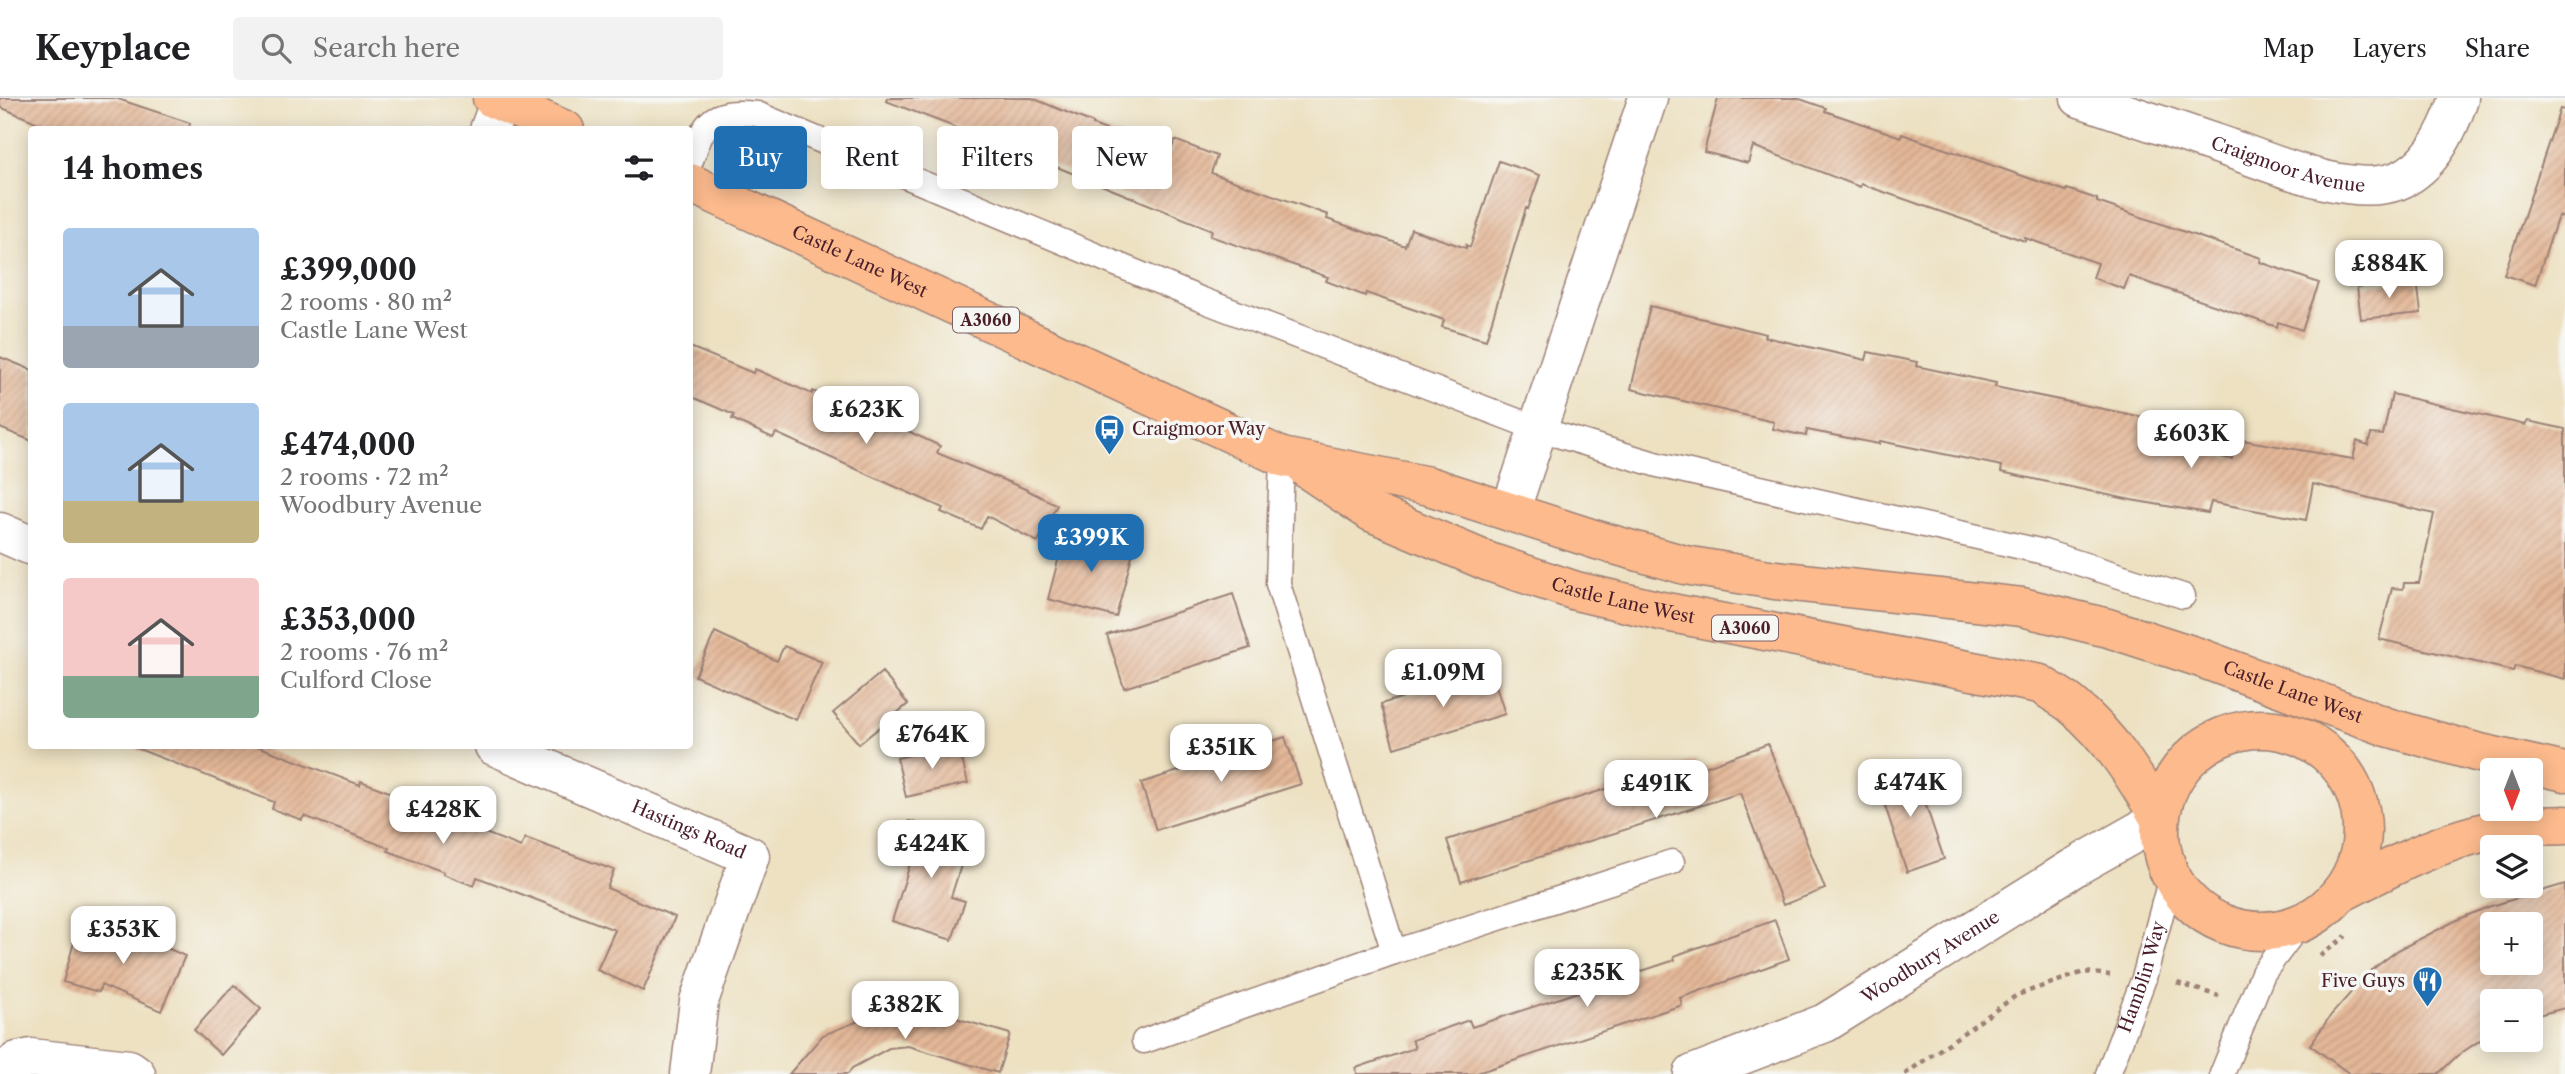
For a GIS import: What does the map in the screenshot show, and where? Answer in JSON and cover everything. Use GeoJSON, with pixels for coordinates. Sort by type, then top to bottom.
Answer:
{"type":"FeatureCollection","features":[{"type":"Feature","properties":{"kind":"main road"},"geometry":{"type":"LineString","coordinates":[[494,110],[551,126]]}},
{"type":"Feature","properties":{"kind":"main road","name":"Castle Lane West"},"geometry":{"type":"LineString","coordinates":[[693,184],[1289,459],[1371,512],[1489,562],[1576,591],[1661,611],[2040,684],[2072,704],[2102,733],[2136,779],[2160,819]]}},
{"type":"Feature","properties":{"kind":"main road","name":"Castle Lane West"},"geometry":{"type":"LineString","coordinates":[[1289,459],[1429,486],[1685,565],[1775,580],[2022,607],[2108,628],[2198,657],[2387,727],[2476,752],[2565,772]]}},
{"type":"Feature","properties":{"kind":"main road","name":"Castle Lane West"},"geometry":{"type":"LineString","coordinates":[[2198,657],[2269,729]]}},
{"type":"Feature","properties":{"kind":"main road","name":"Castle Lane West"},"geometry":{"type":"LineString","coordinates":[[2312,742],[2387,727]]}},
{"type":"Feature","properties":{"kind":"main road"},"geometry":{"type":"LineString","coordinates":[[2269,729],[2291,733],[2312,742],[2335,760],[2352,784],[2361,812],[2361,841],[2354,869],[2339,894],[2322,910],[2301,922],[2272,930],[2242,929],[2213,919],[2189,901],[2171,877],[2161,849],[2160,819],[2168,789],[2185,763],[2208,743],[2237,731],[2269,729]]}},
{"type":"Feature","properties":{"kind":"main road"},"geometry":{"type":"LineString","coordinates":[[2339,894],[2420,854],[2459,839],[2501,828],[2565,825]]}},
{"type":"Feature","properties":{"kind":"street"},"geometry":{"type":"LineString","coordinates":[[1510,512],[1648,98]]}},
{"type":"Feature","properties":{"kind":"street","name":"Craigmoor Avenue"},"geometry":{"type":"LineString","coordinates":[[2081,98],[2312,177],[2359,185],[2397,181],[2427,159],[2442,139],[2459,98]]}},
{"type":"Feature","properties":{"kind":"street"},"geometry":{"type":"LineString","coordinates":[[0,532],[28,544]]}},
{"type":"Feature","properties":{"kind":"street","name":"Hastings Road"},"geometry":{"type":"LineString","coordinates":[[501,749],[750,856],[699,1001],[690,1074]]}},
{"type":"Feature","properties":{"kind":"street","name":"Woodbury Avenue"},"geometry":{"type":"LineString","coordinates":[[1693,1074],[1825,1023],[2073,867],[2160,819]]}},
{"type":"Feature","properties":{"kind":"street"},"geometry":{"type":"LineString","coordinates":[[2,1074],[17,1061],[31,1058],[129,1069],[136,1074]]}},
{"type":"Feature","properties":{"kind":"lane"},"geometry":{"type":"LineString","coordinates":[[693,156],[711,120],[722,114],[757,114],[1200,299],[1538,429],[1658,465],[2044,552],[2183,596]]}},
{"type":"Feature","properties":{"kind":"lane"},"geometry":{"type":"LineString","coordinates":[[1289,459],[1278,584],[1394,952]]}},
{"type":"Feature","properties":{"kind":"lane"},"geometry":{"type":"LineString","coordinates":[[1144,1041],[1394,952],[1672,862]]}},
{"type":"Feature","properties":{"kind":"lane","name":"Hamblin Way"},"geometry":{"type":"LineString","coordinates":[[2108,1074],[2144,978],[2171,877]]}},
{"type":"Feature","properties":{"kind":"lane"},"geometry":{"type":"LineString","coordinates":[[2222,1074],[2263,973],[2301,922]]}},
{"type":"Feature","properties":{"kind":"path"},"geometry":{"type":"LineString","coordinates":[[1905,1074],[2017,995],[2084,972],[2182,984],[2251,1007]]}},
{"type":"Feature","properties":{"kind":"building"},"geometry":{"type":"Polygon","coordinates":[[[0,98],[115,98],[190,123],[190,126],[45,126],[0,107],[0,98]]]}},
{"type":"Feature","properties":{"kind":"building"},"geometry":{"type":"Polygon","coordinates":[[[887,98],[1032,98],[1096,126],[1072,126],[1072,173],[1058,167],[1058,126],[952,126],[886,101],[887,98]]]}},
{"type":"Feature","properties":{"kind":"building"},"geometry":{"type":"Polygon","coordinates":[[[1718,98],[1797,98],[1826,108],[1825,111],[1901,137],[1902,134],[2066,191],[2067,189],[2097,199],[2097,202],[2261,258],[2260,262],[2319,283],[2302,330],[2278,322],[2277,327],[2129,276],[2124,289],[2093,278],[2098,263],[2025,238],[2025,241],[1861,184],[1860,187],[1753,146],[1748,163],[1704,152],[1718,98]]]}},
{"type":"Feature","properties":{"kind":"building"},"geometry":{"type":"Polygon","coordinates":[[[2560,109],[2565,110],[2565,218],[2558,216],[2535,285],[2504,275],[2560,109]]]}},
{"type":"Feature","properties":{"kind":"building"},"geometry":{"type":"Polygon","coordinates":[[[1175,140],[1217,156],[1211,173],[1328,215],[1327,219],[1405,246],[1411,229],[1466,248],[1466,245],[1470,247],[1499,161],[1540,175],[1528,209],[1526,208],[1486,340],[1442,327],[1444,320],[1366,293],[1365,296],[1326,281],[1328,277],[1210,236],[1212,230],[1111,189],[1172,189],[1172,148],[1175,140]]]}},
{"type":"Feature","properties":{"kind":"building"},"geometry":{"type":"Polygon","coordinates":[[[2417,280],[2421,313],[2361,319],[2357,287],[2417,280]]]}},
{"type":"Feature","properties":{"kind":"building"},"geometry":{"type":"Polygon","coordinates":[[[1650,306],[1766,334],[1765,337],[1866,360],[1868,352],[1917,362],[1916,366],[1996,383],[1995,387],[2148,418],[2143,442],[2232,459],[2236,439],[2353,459],[2357,441],[2368,445],[2371,434],[2383,435],[2392,394],[2525,425],[2528,421],[2565,429],[2565,679],[2515,666],[2513,671],[2379,639],[2392,588],[2403,589],[2404,583],[2419,583],[2434,514],[2313,484],[2306,520],[2211,502],[2208,513],[2131,500],[2001,472],[2002,466],[1880,441],[1879,444],[1807,430],[1806,436],[1773,429],[1774,422],[1631,389],[1650,306]]]}},
{"type":"Feature","properties":{"kind":"building"},"geometry":{"type":"Polygon","coordinates":[[[693,348],[753,373],[755,369],[812,394],[813,391],[877,420],[878,417],[940,446],[937,453],[1057,505],[1038,542],[987,516],[981,529],[941,512],[943,508],[776,433],[773,438],[732,419],[734,415],[693,397],[693,348]]]}},
{"type":"Feature","properties":{"kind":"building"},"geometry":{"type":"Polygon","coordinates":[[[0,357],[28,368],[28,439],[0,428],[0,357]]]}},
{"type":"Feature","properties":{"kind":"building"},"geometry":{"type":"Polygon","coordinates":[[[1066,530],[1134,548],[1116,617],[1048,599],[1066,530]]]}},
{"type":"Feature","properties":{"kind":"building"},"geometry":{"type":"Polygon","coordinates":[[[1233,594],[1250,648],[1124,688],[1107,635],[1233,594]]]}},
{"type":"Feature","properties":{"kind":"building"},"geometry":{"type":"Polygon","coordinates":[[[715,632],[777,661],[784,646],[822,662],[796,720],[695,676],[715,632]]]}},
{"type":"Feature","properties":{"kind":"building"},"geometry":{"type":"Polygon","coordinates":[[[1491,670],[1505,714],[1394,748],[1381,704],[1491,670]]]}},
{"type":"Feature","properties":{"kind":"building"},"geometry":{"type":"Polygon","coordinates":[[[882,672],[908,704],[859,744],[833,713],[882,672]]]}},
{"type":"Feature","properties":{"kind":"building"},"geometry":{"type":"Polygon","coordinates":[[[1285,737],[1301,784],[1156,830],[1141,783],[1285,737]]]}},
{"type":"Feature","properties":{"kind":"building"},"geometry":{"type":"Polygon","coordinates":[[[958,744],[968,783],[906,797],[897,758],[958,744]]]}},
{"type":"Feature","properties":{"kind":"building"},"geometry":{"type":"Polygon","coordinates":[[[1768,744],[1825,889],[1783,905],[1740,793],[1461,882],[1447,840],[1696,760],[1699,769],[1768,744]]]}},
{"type":"Feature","properties":{"kind":"building"},"geometry":{"type":"Polygon","coordinates":[[[139,749],[265,749],[360,785],[361,781],[392,793],[391,796],[521,847],[525,838],[614,870],[607,888],[675,917],[643,991],[597,970],[615,930],[477,877],[474,886],[388,851],[389,848],[304,816],[302,820],[272,809],[274,802],[139,749]]]}},
{"type":"Feature","properties":{"kind":"building"},"geometry":{"type":"Polygon","coordinates":[[[1913,767],[1944,859],[1907,872],[1876,779],[1913,767]]]}},
{"type":"Feature","properties":{"kind":"building"},"geometry":{"type":"Polygon","coordinates":[[[909,821],[969,840],[951,897],[965,901],[952,940],[892,921],[910,864],[896,860],[909,821]]]}},
{"type":"Feature","properties":{"kind":"building"},"geometry":{"type":"Polygon","coordinates":[[[2565,884],[2565,1008],[2543,1014],[2543,989],[2480,989],[2480,1040],[2457,1056],[2438,1074],[2350,1074],[2310,1045],[2331,1015],[2369,972],[2398,950],[2459,919],[2518,898],[2543,898],[2543,891],[2565,884]]]}},
{"type":"Feature","properties":{"kind":"building"},"geometry":{"type":"Polygon","coordinates":[[[1775,920],[1789,959],[1680,998],[1682,1005],[1474,1074],[1357,1074],[1356,1068],[1415,1048],[1412,1040],[1469,1020],[1472,1027],[1675,960],[1674,956],[1775,920]]]}},
{"type":"Feature","properties":{"kind":"building"},"geometry":{"type":"Polygon","coordinates":[[[79,924],[165,947],[185,956],[161,1011],[101,985],[99,992],[63,982],[79,924]]]}},
{"type":"Feature","properties":{"kind":"building"},"geometry":{"type":"Polygon","coordinates":[[[234,985],[261,1009],[221,1055],[194,1030],[234,985]]]}},
{"type":"Feature","properties":{"kind":"building"},"geometry":{"type":"Polygon","coordinates":[[[904,1003],[1010,1034],[998,1073],[908,1046],[889,1048],[852,1068],[848,1074],[789,1074],[823,1035],[904,1003]]]}},
{"type":"Feature","properties":{"kind":"place","name":"Craigmoor Way"},"geometry":{"type":"Point","coordinates":[1109,456]}},
{"type":"Feature","properties":{"kind":"place","name":"Five Guys"},"geometry":{"type":"Point","coordinates":[2428,1008]}}]}
